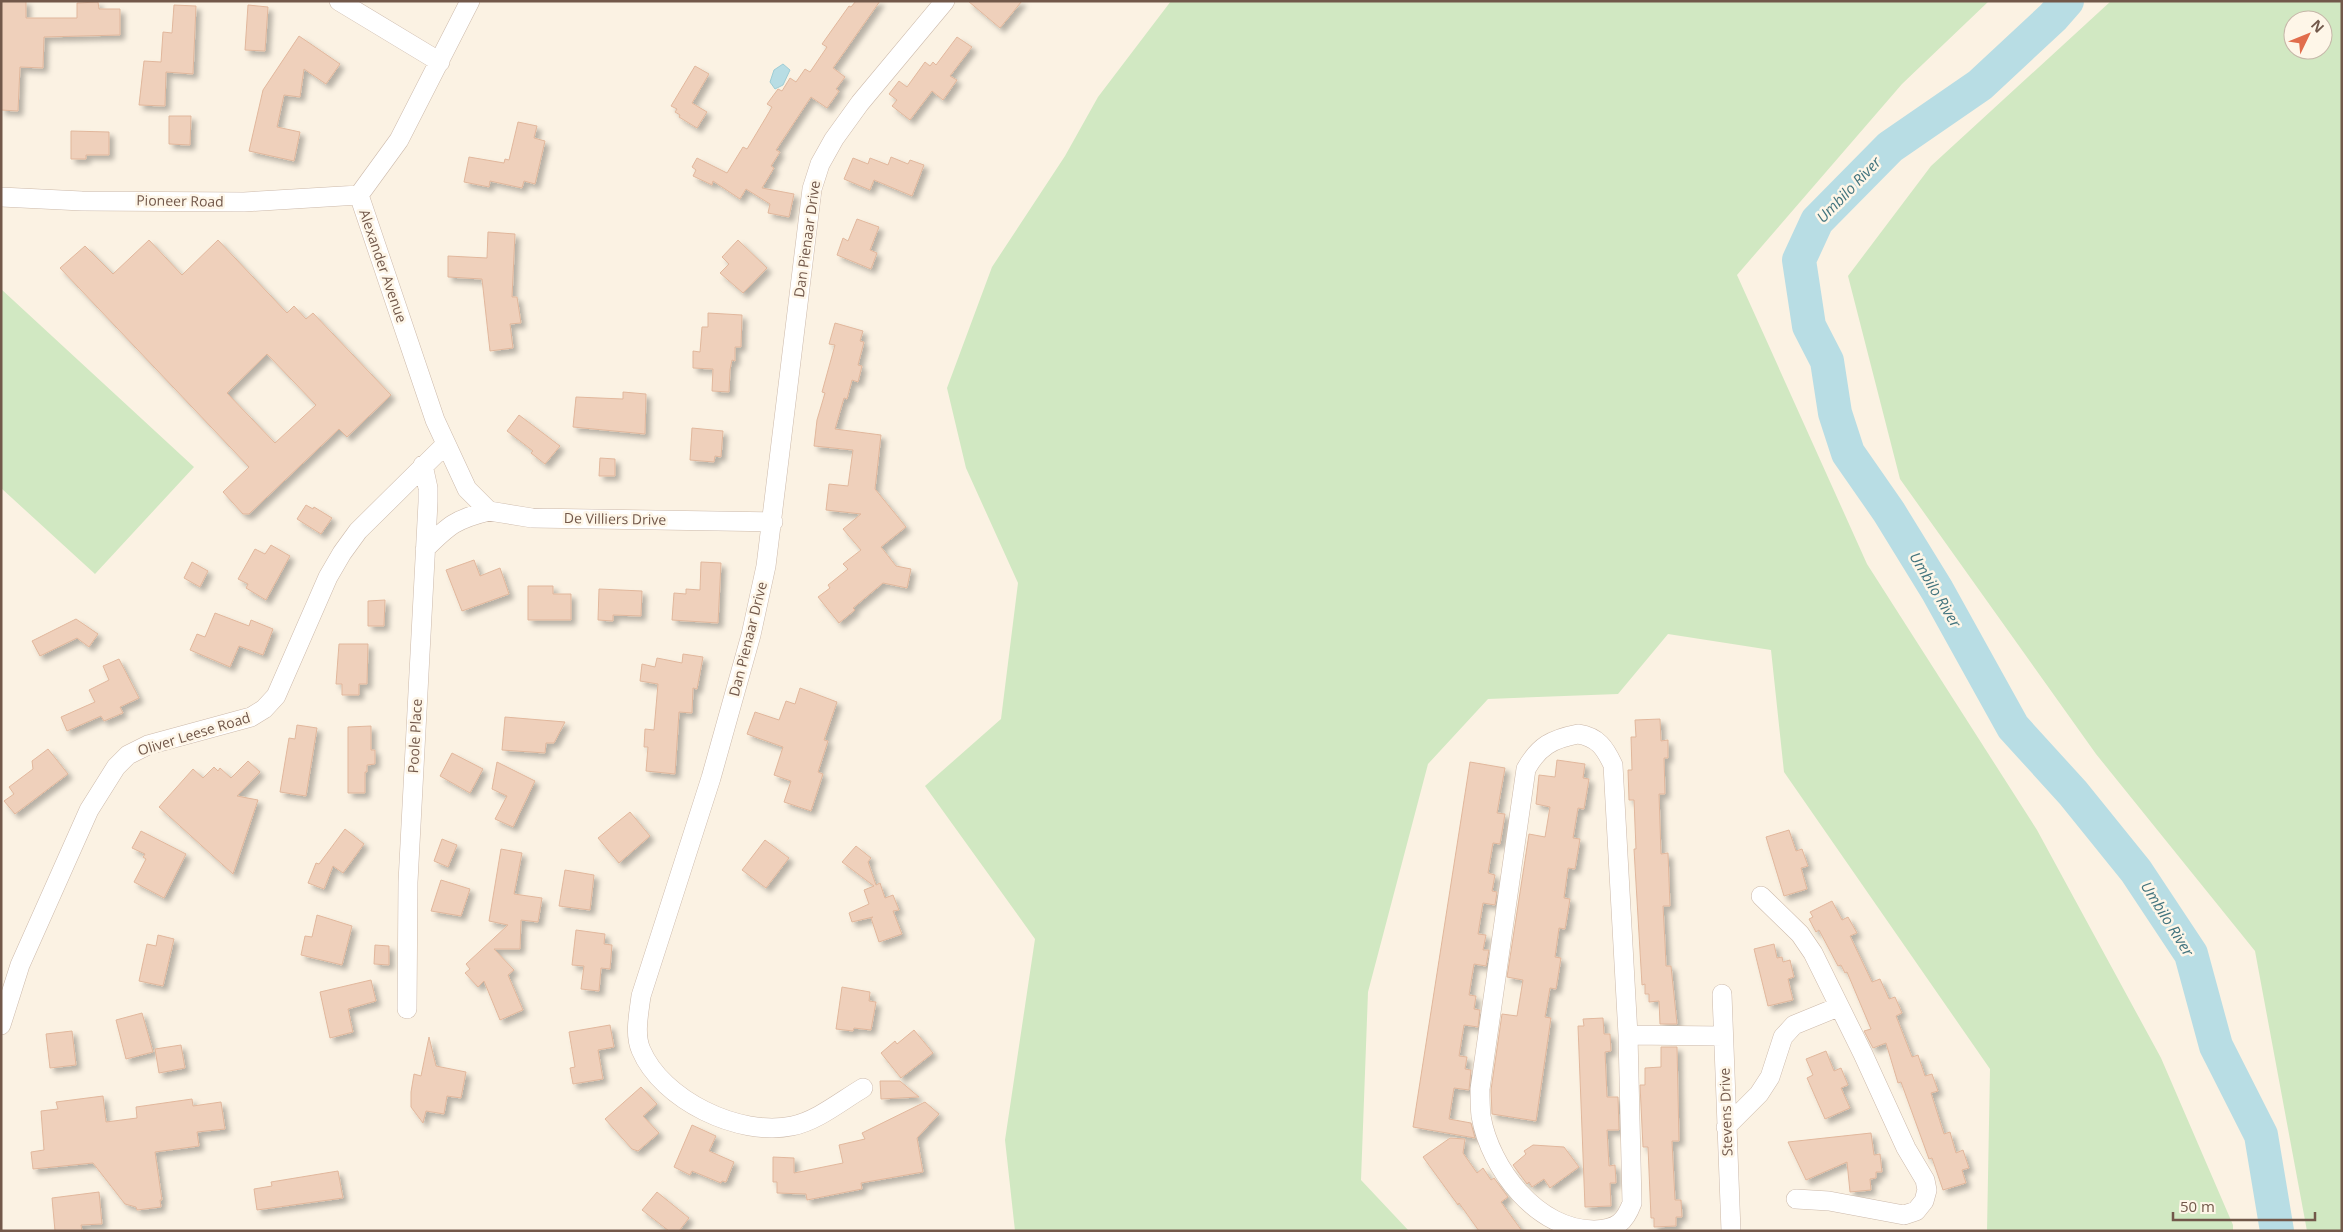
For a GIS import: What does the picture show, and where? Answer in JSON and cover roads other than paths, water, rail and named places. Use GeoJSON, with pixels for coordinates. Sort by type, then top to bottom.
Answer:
{"type":"FeatureCollection","features":[{"type":"Feature","properties":{"kind":"street"},"geometry":{"type":"LineString","coordinates":[[339,1],[440,62]]}},
{"type":"Feature","properties":{"kind":"street","name":"Alexander Avenue"},"geometry":{"type":"LineString","coordinates":[[470,1],[400,140],[359,195],[445,445],[467,489],[490,511]]}},
{"type":"Feature","properties":{"kind":"street","name":"Dan Pienaar Drive"},"geometry":{"type":"LineString","coordinates":[[863,1088],[819,1115],[792,1126],[759,1128],[727,1121],[702,1110],[675,1093],[640,1049],[637,1027],[640,996],[710,778],[751,635],[766,566],[811,199],[820,164],[834,139],[860,103],[946,1]]}},
{"type":"Feature","properties":{"kind":"street","name":"Pioneer Road"},"geometry":{"type":"LineString","coordinates":[[1,197],[82,201],[244,202],[359,195]]}},
{"type":"Feature","properties":{"kind":"street","name":"Oliver Leese Road"},"geometry":{"type":"LineString","coordinates":[[1,1025],[24,956],[89,810],[116,766],[128,755],[148,745],[251,717],[264,709],[280,688],[328,577],[342,553],[358,531],[445,445]]}},
{"type":"Feature","properties":{"kind":"street","name":"Poole Place"},"geometry":{"type":"LineString","coordinates":[[407,1009],[408,882],[428,488],[423,465]]}},
{"type":"Feature","properties":{"kind":"street"},"geometry":{"type":"LineString","coordinates":[[425,549],[448,526],[463,517],[490,511]]}},
{"type":"Feature","properties":{"kind":"street","name":"De Villiers Drive"},"geometry":{"type":"LineString","coordinates":[[490,511],[532,518],[772,522]]}},
{"type":"Feature","properties":{"kind":"street"},"geometry":{"type":"LineString","coordinates":[[1578,734],[1597,741],[1606,750],[1613,765],[1628,1035],[1632,1203],[1626,1219],[1614,1226],[1582,1229],[1561,1223],[1538,1211],[1519,1193],[1490,1143],[1481,1116],[1480,1089],[1526,770],[1534,755],[1544,746],[1564,736],[1578,734]]}},
{"type":"Feature","properties":{"kind":"street"},"geometry":{"type":"LineString","coordinates":[[1762,896],[1800,934],[1812,953],[1838,1007],[1864,1054],[1906,1148],[1925,1180],[1927,1190],[1924,1201],[1916,1211],[1904,1215],[1829,1201],[1796,1199]]}},
{"type":"Feature","properties":{"kind":"street","name":"Stevens Drive"},"geometry":{"type":"LineString","coordinates":[[1722,994],[1731,1231]]}},
{"type":"Feature","properties":{"kind":"street"},"geometry":{"type":"LineString","coordinates":[[1726,1127],[1759,1094],[1770,1077],[1783,1037],[1794,1025],[1838,1007]]}},
{"type":"Feature","properties":{"kind":"street"},"geometry":{"type":"LineString","coordinates":[[1628,1035],[1724,1036]]}},
{"type":"Feature","properties":{"kind":"water"},"geometry":{"type":"Polygon","coordinates":[[[783,64],[790,70],[783,85],[775,89],[770,82],[774,70],[783,64]]]}},
{"type":"Feature","properties":{"kind":"waterway","name":"Umbilo River"},"geometry":{"type":"LineString","coordinates":[[2067,1],[2053,17],[1980,85],[1890,147],[1817,221],[1799,260],[1809,326],[1827,361],[1835,413],[1848,453],[1889,512],[1937,590],[2013,727],[2073,793],[2136,871],[2191,954],[2216,1046],[2261,1135],[2277,1231]]}}]}
